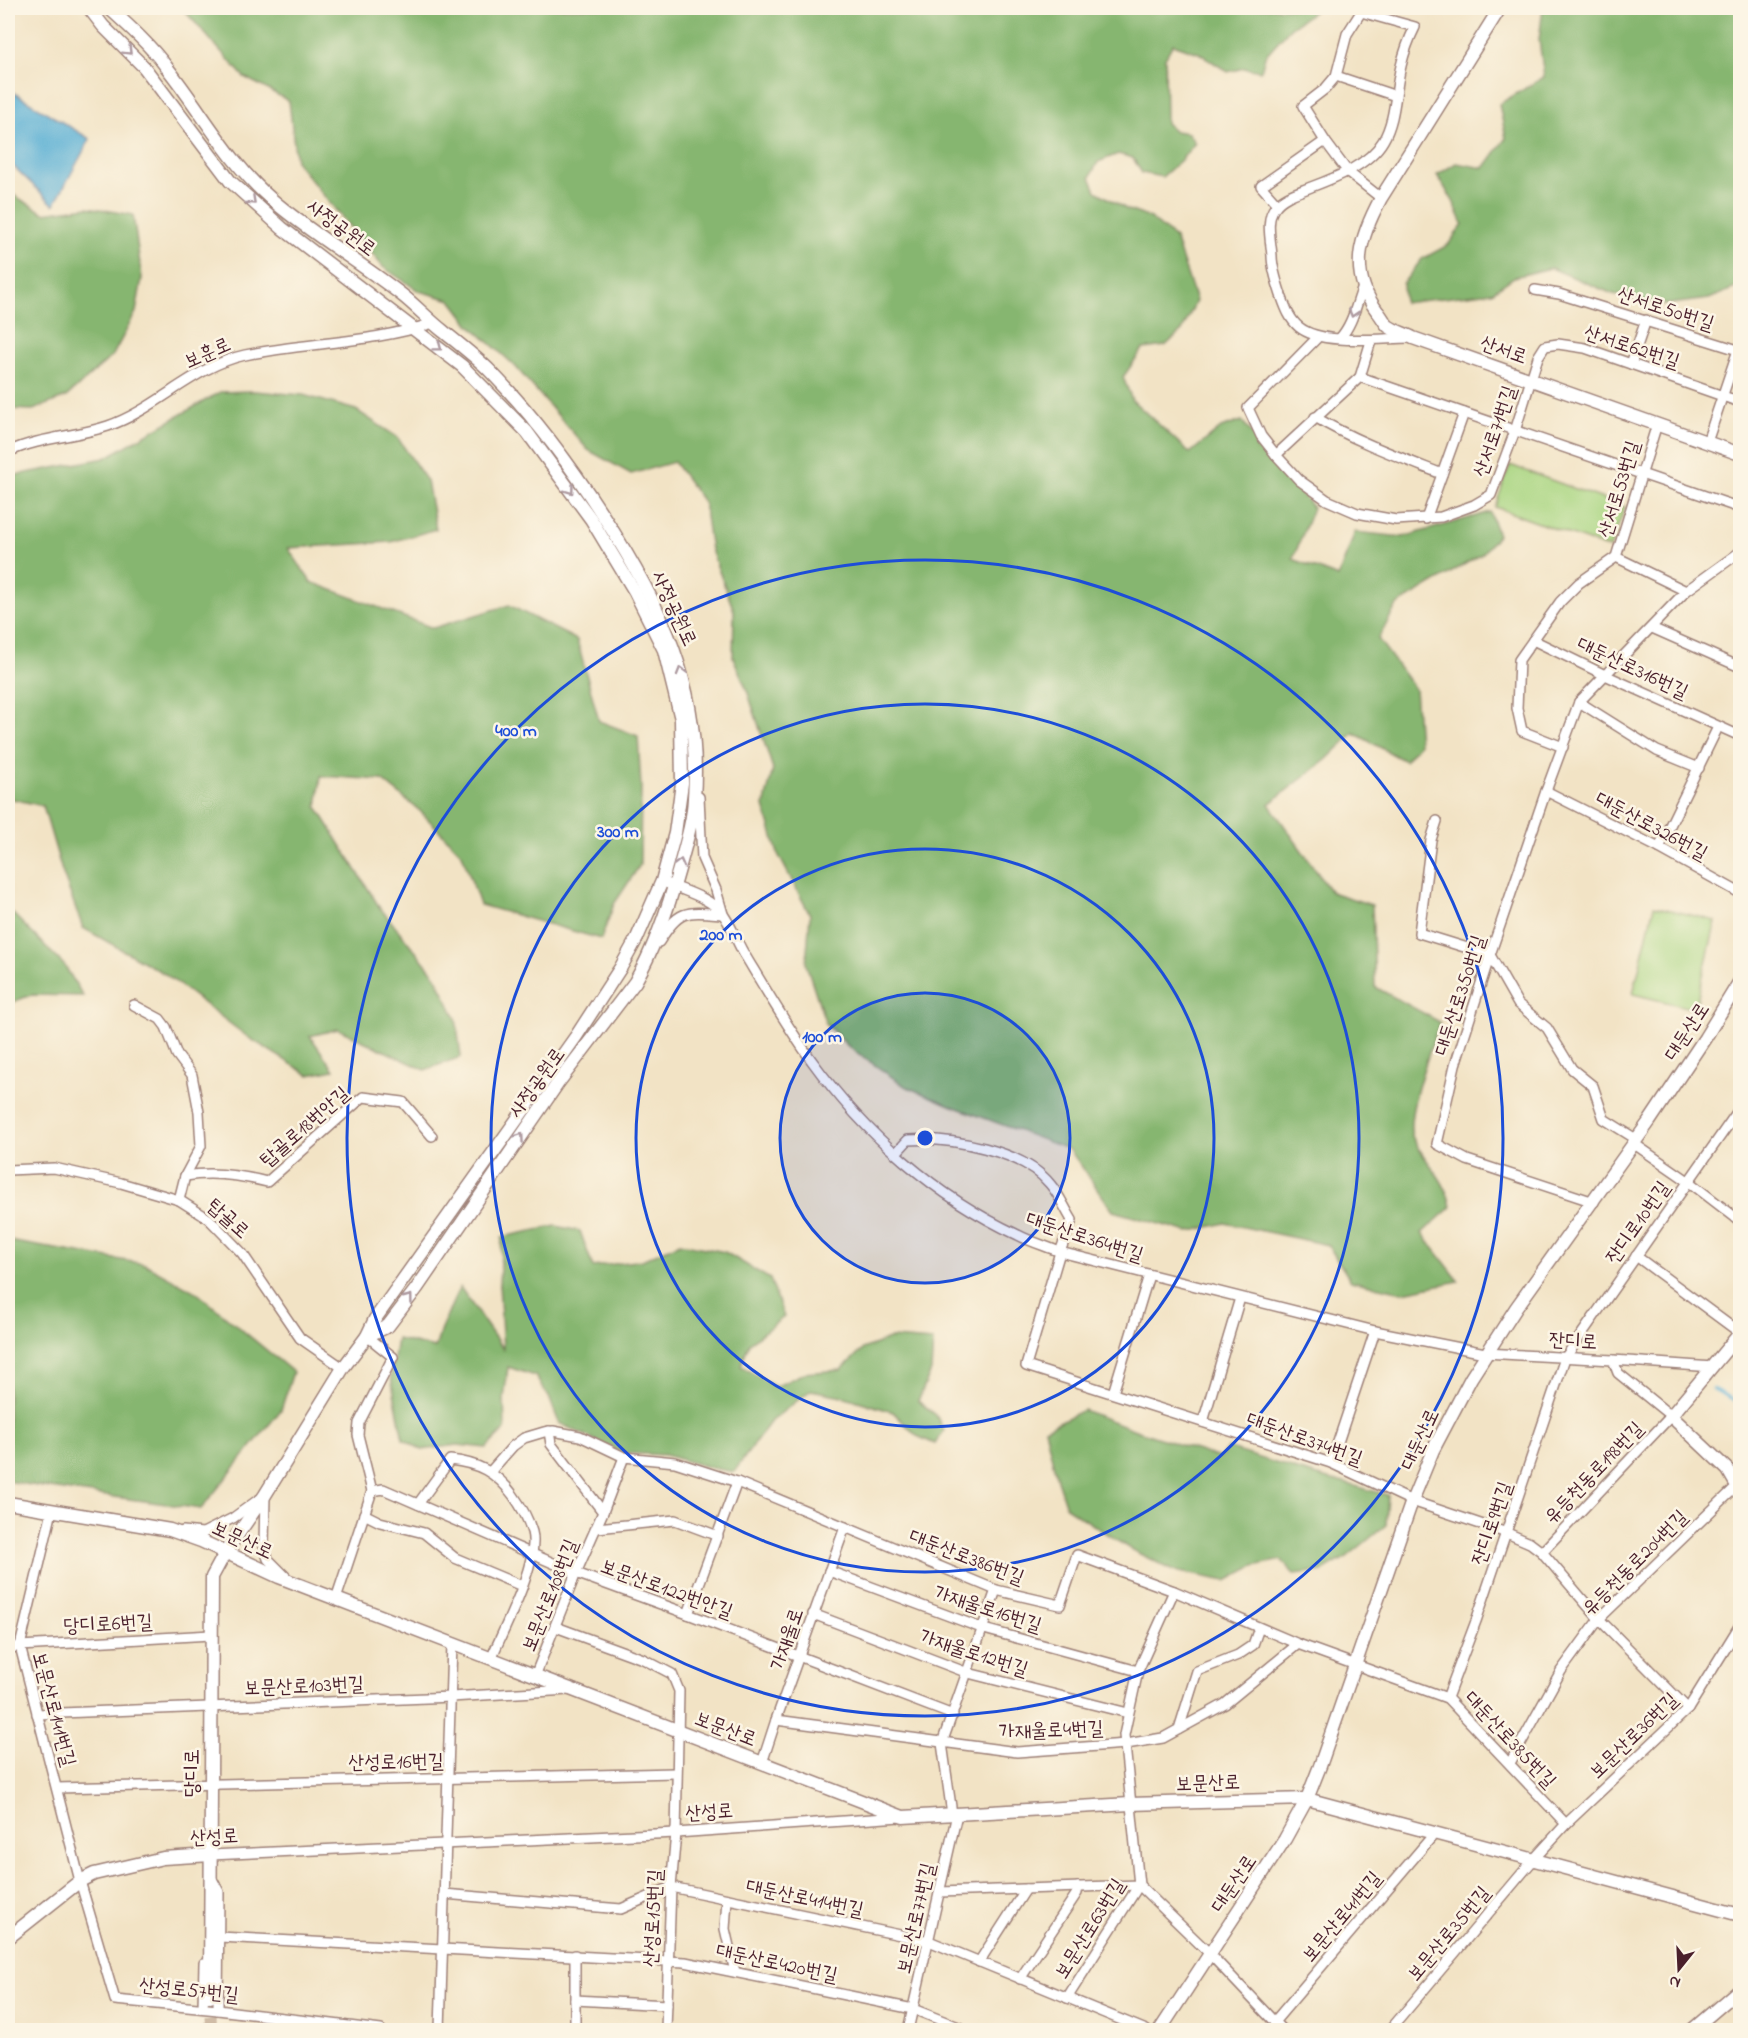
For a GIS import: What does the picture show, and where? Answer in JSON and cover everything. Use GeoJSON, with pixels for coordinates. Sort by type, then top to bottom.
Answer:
{"type":"FeatureCollection","features":[{"type":"Feature","properties":{"kind":"main road","name":"사정공원로"},"geometry":{"type":"LineString","coordinates":[[89,8],[103,26],[144,67],[230,181],[282,228],[462,366],[527,432],[591,519],[635,592],[664,650],[681,719],[682,783],[668,884],[658,937],[645,965],[635,982],[558,1083],[417,1288],[388,1326],[367,1336]]}},
{"type":"Feature","properties":{"kind":"main road","name":"사정공원로"},"geometry":{"type":"LineString","coordinates":[[109,8],[152,48],[233,160],[270,198],[343,254],[402,295],[489,369],[545,432],[580,480],[622,546],[667,629],[690,703],[695,764],[694,801],[688,834],[668,884],[627,957],[577,1035],[375,1319],[367,1336],[343,1368],[265,1495],[225,1553]]}},
{"type":"Feature","properties":{"kind":"main road","name":"산서로"},"geometry":{"type":"LineString","coordinates":[[1500,8],[1380,198],[1365,228],[1359,257],[1367,298],[1388,326],[1413,338],[1740,454]]}},
{"type":"Feature","properties":{"kind":"main road","name":"대둔산로"},"geometry":{"type":"LineString","coordinates":[[1160,2031],[1285,1839],[1307,1799],[1412,1501],[1433,1450],[1485,1353],[1594,1202],[1706,1038],[1740,981]]}},
{"type":"Feature","properties":{"kind":"main road"},"geometry":{"type":"LineString","coordinates":[[1739,1488],[1728,1470],[1671,1416],[1740,1333]]}},
{"type":"Feature","properties":{"kind":"main road","name":"보문산로"},"geometry":{"type":"LineString","coordinates":[[8,1503],[170,1530],[201,1541],[290,1581],[903,1817],[1130,1804],[1307,1799],[1740,1915]]}},
{"type":"Feature","properties":{"kind":"main road","name":"당디로"},"geometry":{"type":"LineString","coordinates":[[210,1997],[212,1577],[225,1553]]}},
{"type":"Feature","properties":{"kind":"main road","name":"산성로"},"geometry":{"type":"LineString","coordinates":[[8,1938],[80,1881],[94,1874],[163,1858],[211,1855]]}},
{"type":"Feature","properties":{"kind":"main road"},"geometry":{"type":"LineString","coordinates":[[1692,2031],[1740,1989]]}},
{"type":"Feature","properties":{"kind":"street"},"geometry":{"type":"LineString","coordinates":[[1380,198],[1348,172],[1325,141],[1303,105],[1325,89],[1336,76],[1347,34],[1361,12],[1415,27],[1401,65],[1393,113],[1383,142],[1348,172],[1293,194],[1277,204],[1269,223],[1272,261],[1288,314],[1299,327],[1318,337],[1371,341],[1385,338],[1413,338]]}},
{"type":"Feature","properties":{"kind":"street"},"geometry":{"type":"LineString","coordinates":[[1336,76],[1396,96]]}},
{"type":"Feature","properties":{"kind":"street"},"geometry":{"type":"LineString","coordinates":[[1277,204],[1262,186],[1325,141]]}},
{"type":"Feature","properties":{"kind":"street"},"geometry":{"type":"LineString","coordinates":[[1340,338],[1352,321],[1363,286]]}},
{"type":"Feature","properties":{"kind":"street","name":"산서로50번길"},"geometry":{"type":"LineString","coordinates":[[1535,290],[1559,294],[1738,350],[1724,396]]}},
{"type":"Feature","properties":{"kind":"street"},"geometry":{"type":"LineString","coordinates":[[1631,364],[1646,320]]}},
{"type":"Feature","properties":{"kind":"street","name":"보훈로"},"geometry":{"type":"LineString","coordinates":[[8,452],[34,441],[109,426],[138,412],[185,381],[243,355],[414,329],[434,323]]}},
{"type":"Feature","properties":{"kind":"street","name":"산서로71번길"},"geometry":{"type":"LineString","coordinates":[[1318,337],[1248,408],[1261,436],[1299,480],[1327,500],[1357,513],[1396,520],[1442,517],[1474,505],[1491,495],[1515,431],[1531,379]]}},
{"type":"Feature","properties":{"kind":"street"},"geometry":{"type":"LineString","coordinates":[[1276,454],[1360,377],[1371,341]]}},
{"type":"Feature","properties":{"kind":"street","name":"산서로62번길"},"geometry":{"type":"LineString","coordinates":[[1531,379],[1538,357],[1545,346],[1558,344],[1585,348],[1740,402]]}},
{"type":"Feature","properties":{"kind":"street"},"geometry":{"type":"LineString","coordinates":[[1360,377],[1740,508]]}},
{"type":"Feature","properties":{"kind":"street"},"geometry":{"type":"LineString","coordinates":[[1707,442],[1724,396]]}},
{"type":"Feature","properties":{"kind":"street"},"geometry":{"type":"LineString","coordinates":[[1426,519],[1464,413]]}},
{"type":"Feature","properties":{"kind":"street"},"geometry":{"type":"LineString","coordinates":[[1315,417],[1381,450],[1442,474]]}},
{"type":"Feature","properties":{"kind":"street","name":"산서로53번길"},"geometry":{"type":"LineString","coordinates":[[1563,747],[1522,731],[1517,708],[1518,660],[1560,602],[1579,583],[1616,557],[1657,424]]}},
{"type":"Feature","properties":{"kind":"street","name":"대둔산로350번길"},"geometry":{"type":"LineString","coordinates":[[1594,1202],[1467,1160],[1437,1144],[1455,1065],[1490,955],[1579,702],[1686,591],[1740,552]]}},
{"type":"Feature","properties":{"kind":"street"},"geometry":{"type":"LineString","coordinates":[[1616,557],[1686,591]]}},
{"type":"Feature","properties":{"kind":"street"},"geometry":{"type":"LineString","coordinates":[[1652,628],[1740,667]]}},
{"type":"Feature","properties":{"kind":"street","name":"대둔산로316번길"},"geometry":{"type":"LineString","coordinates":[[1533,640],[1740,736]]}},
{"type":"Feature","properties":{"kind":"street"},"geometry":{"type":"LineString","coordinates":[[1579,702],[1657,751],[1699,768]]}},
{"type":"Feature","properties":{"kind":"street"},"geometry":{"type":"LineString","coordinates":[[1659,848],[1718,727]]}},
{"type":"Feature","properties":{"kind":"street"},"geometry":{"type":"LineString","coordinates":[[645,965],[672,922],[680,915],[690,912],[723,914],[716,890],[702,858],[695,764]]}},
{"type":"Feature","properties":{"kind":"street","name":"대둔산로326번길"},"geometry":{"type":"LineString","coordinates":[[1546,791],[1659,848],[1740,893]]}},
{"type":"Feature","properties":{"kind":"street"},"geometry":{"type":"LineString","coordinates":[[1437,821],[1431,840],[1419,933],[1490,955],[1518,1004],[1547,1028],[1572,1069],[1593,1086],[1604,1119],[1740,1221]]}},
{"type":"Feature","properties":{"kind":"street","name":"대둔산로364번길"},"geometry":{"type":"LineString","coordinates":[[668,884],[708,901],[723,914],[746,957],[810,1059],[833,1090],[864,1125],[927,1180],[974,1211],[1018,1235],[1060,1252],[1375,1331],[1485,1353]]}},
{"type":"Feature","properties":{"kind":"street"},"geometry":{"type":"LineString","coordinates":[[134,1005],[160,1019],[166,1027],[177,1055],[192,1075],[199,1112],[201,1146],[185,1176],[179,1200]]}},
{"type":"Feature","properties":{"kind":"street","name":"탑골로18번안길"},"geometry":{"type":"LineString","coordinates":[[185,1176],[206,1172],[248,1177],[267,1182],[363,1097],[403,1102],[432,1136]]}},
{"type":"Feature","properties":{"kind":"street","name":"잔디로10번길"},"geometry":{"type":"LineString","coordinates":[[1565,1358],[1740,1108]]}},
{"type":"Feature","properties":{"kind":"street"},"geometry":{"type":"LineString","coordinates":[[896,1153],[908,1140],[963,1142],[1000,1153],[1035,1171],[1051,1184],[1072,1220],[1060,1252]]}},
{"type":"Feature","properties":{"kind":"street","name":"탑골로"},"geometry":{"type":"LineString","coordinates":[[8,1170],[54,1168],[121,1183],[179,1200],[209,1219],[242,1253],[300,1338],[343,1368]]}},
{"type":"Feature","properties":{"kind":"street","name":"대둔산로374번길"},"geometry":{"type":"LineString","coordinates":[[1060,1252],[1026,1366],[1331,1463],[1412,1501],[1530,1543],[1542,1552],[1599,1619],[1688,1709]]}},
{"type":"Feature","properties":{"kind":"street"},"geometry":{"type":"LineString","coordinates":[[1636,1256],[1740,1333]]}},
{"type":"Feature","properties":{"kind":"street","name":"대둔산로364번길"},"geometry":{"type":"LineString","coordinates":[[1113,1393],[1149,1275]]}},
{"type":"Feature","properties":{"kind":"street"},"geometry":{"type":"LineString","coordinates":[[1203,1422],[1240,1298]]}},
{"type":"Feature","properties":{"kind":"street"},"geometry":{"type":"LineString","coordinates":[[1331,1463],[1375,1331]]}},
{"type":"Feature","properties":{"kind":"street"},"geometry":{"type":"LineString","coordinates":[[336,1599],[372,1491],[358,1436],[359,1423],[393,1357],[367,1336]]}},
{"type":"Feature","properties":{"kind":"street","name":"잔디로"},"geometry":{"type":"LineString","coordinates":[[1485,1353],[1612,1360],[1618,1373],[1671,1416]]}},
{"type":"Feature","properties":{"kind":"street","name":"잔디로9번길"},"geometry":{"type":"LineString","coordinates":[[1447,1698],[1507,1533],[1565,1358]]}},
{"type":"Feature","properties":{"kind":"street"},"geometry":{"type":"LineString","coordinates":[[1612,1360],[1713,1367]]}},
{"type":"Feature","properties":{"kind":"street","name":"유등천동로198번길"},"geometry":{"type":"LineString","coordinates":[[1542,1552],[1671,1416]]}},
{"type":"Feature","properties":{"kind":"street"},"geometry":{"type":"LineString","coordinates":[[549,1431],[551,1444],[603,1512]]}},
{"type":"Feature","properties":{"kind":"street","name":"대둔산로386번길"},"geometry":{"type":"LineString","coordinates":[[490,1472],[513,1446],[524,1438],[549,1431],[580,1436],[624,1457],[675,1462],[737,1482],[996,1590],[1060,1605],[1077,1555],[1174,1591],[1355,1666]]}},
{"type":"Feature","properties":{"kind":"street","name":"보문산로108번길"},"geometry":{"type":"LineString","coordinates":[[536,1676],[624,1457]]}},
{"type":"Feature","properties":{"kind":"street"},"geometry":{"type":"LineString","coordinates":[[418,1504],[450,1460],[470,1462],[490,1472],[506,1486],[523,1509],[533,1533],[533,1556],[491,1659]]}},
{"type":"Feature","properties":{"kind":"street"},"geometry":{"type":"LineString","coordinates":[[688,1614],[737,1482]]}},
{"type":"Feature","properties":{"kind":"street","name":"유등천동로204번길"},"geometry":{"type":"LineString","coordinates":[[1510,1763],[1561,1671],[1599,1619],[1739,1488]]}},
{"type":"Feature","properties":{"kind":"street","name":"보문산로122번안길"},"geometry":{"type":"LineString","coordinates":[[372,1491],[383,1489],[533,1556],[953,1715]]}},
{"type":"Feature","properties":{"kind":"street"},"geometry":{"type":"LineString","coordinates":[[170,1530],[202,1533],[233,1518],[265,1495]]}},
{"type":"Feature","properties":{"kind":"street"},"geometry":{"type":"LineString","coordinates":[[265,1495],[264,1546],[268,1559],[290,1581]]}},
{"type":"Feature","properties":{"kind":"street","name":"보문산로141번길"},"geometry":{"type":"LineString","coordinates":[[52,1511],[20,1646],[80,1881]]}},
{"type":"Feature","properties":{"kind":"street"},"geometry":{"type":"LineString","coordinates":[[364,1514],[380,1522],[424,1533],[455,1558],[522,1586]]}},
{"type":"Feature","properties":{"kind":"street","name":"보문산로108번길"},"geometry":{"type":"LineString","coordinates":[[597,1528],[675,1520],[718,1536]]}},
{"type":"Feature","properties":{"kind":"street","name":"가재울로"},"geometry":{"type":"LineString","coordinates":[[762,1763],[845,1527]]}},
{"type":"Feature","properties":{"kind":"street","name":"가재울로16번길"},"geometry":{"type":"LineString","coordinates":[[830,1570],[984,1629],[1138,1671]]}},
{"type":"Feature","properties":{"kind":"street"},"geometry":{"type":"LineString","coordinates":[[954,1814],[942,1743],[996,1590]]}},
{"type":"Feature","properties":{"kind":"street","name":"보문산로63번길"},"geometry":{"type":"LineString","coordinates":[[1067,1998],[1139,1885],[1124,1736],[1138,1671],[1174,1591]]}},
{"type":"Feature","properties":{"kind":"street","name":"가재울로12번길"},"geometry":{"type":"LineString","coordinates":[[813,1614],[968,1673],[1128,1713]]}},
{"type":"Feature","properties":{"kind":"street","name":"보문산로36번길"},"geometry":{"type":"LineString","coordinates":[[1534,1858],[1566,1824],[1688,1709],[1740,1625]]}},
{"type":"Feature","properties":{"kind":"street","name":"보문산로"},"geometry":{"type":"LineString","coordinates":[[556,1627],[644,1659],[672,1674],[679,1691],[679,1731]]}},
{"type":"Feature","properties":{"kind":"street"},"geometry":{"type":"LineString","coordinates":[[1179,1729],[1197,1671],[1238,1655],[1253,1645],[1259,1628]]}},
{"type":"Feature","properties":{"kind":"street","name":"당디로6번길"},"geometry":{"type":"LineString","coordinates":[[8,1649],[20,1646],[211,1635]]}},
{"type":"Feature","properties":{"kind":"street"},"geometry":{"type":"LineString","coordinates":[[440,2031],[452,1644]]}},
{"type":"Feature","properties":{"kind":"street","name":"가재울로4번길"},"geometry":{"type":"LineString","coordinates":[[776,1720],[1017,1752],[1126,1744],[1163,1738],[1226,1704],[1298,1644]]}},
{"type":"Feature","properties":{"kind":"street","name":"대둔산로385번길"},"geometry":{"type":"LineString","coordinates":[[1355,1666],[1447,1698],[1566,1824]]}},
{"type":"Feature","properties":{"kind":"street","name":"보문산로103번길"},"geometry":{"type":"LineString","coordinates":[[38,1714],[451,1697],[571,1689]]}},
{"type":"Feature","properties":{"kind":"street"},"geometry":{"type":"LineString","coordinates":[[676,1833],[675,1773],[679,1731]]}},
{"type":"Feature","properties":{"kind":"street","name":"산성로16번길"},"geometry":{"type":"LineString","coordinates":[[57,1788],[675,1773]]}},
{"type":"Feature","properties":{"kind":"street","name":"보문산로77번길"},"geometry":{"type":"LineString","coordinates":[[908,2031],[940,1892],[954,1814]]}},
{"type":"Feature","properties":{"kind":"street","name":"산성로"},"geometry":{"type":"LineString","coordinates":[[211,1855],[676,1833],[903,1817]]}},
{"type":"Feature","properties":{"kind":"street","name":"산성로15번길"},"geometry":{"type":"LineString","coordinates":[[666,2031],[671,1887],[676,1833]]}},
{"type":"Feature","properties":{"kind":"street","name":"보문산로41번길"},"geometry":{"type":"LineString","coordinates":[[1274,2022],[1435,1833]]}},
{"type":"Feature","properties":{"kind":"street","name":"보문산로35번길"},"geometry":{"type":"LineString","coordinates":[[1390,2031],[1534,1858]]}},
{"type":"Feature","properties":{"kind":"street"},"geometry":{"type":"LineString","coordinates":[[210,1877],[219,1892],[218,2010]]}},
{"type":"Feature","properties":{"kind":"street"},"geometry":{"type":"LineString","coordinates":[[203,2008],[206,1892],[210,1877]]}},
{"type":"Feature","properties":{"kind":"street","name":"산성로57번길"},"geometry":{"type":"LineString","coordinates":[[80,1881],[115,2000],[203,2008],[381,2031]]}},
{"type":"Feature","properties":{"kind":"street"},"geometry":{"type":"LineString","coordinates":[[940,1892],[1139,1885],[1209,1953],[1282,2031]]}},
{"type":"Feature","properties":{"kind":"street"},"geometry":{"type":"LineString","coordinates":[[444,1894],[621,1909],[671,1887]]}},
{"type":"Feature","properties":{"kind":"street","name":"대둔산로414번길"},"geometry":{"type":"LineString","coordinates":[[671,1887],[929,1941],[1144,2030]]}},
{"type":"Feature","properties":{"kind":"street"},"geometry":{"type":"LineString","coordinates":[[1020,1979],[1077,1893],[1078,1887]]}},
{"type":"Feature","properties":{"kind":"street"},"geometry":{"type":"LineString","coordinates":[[980,1962],[1026,1889]]}},
{"type":"Feature","properties":{"kind":"street"},"geometry":{"type":"LineString","coordinates":[[727,1899],[725,1929],[735,1972]]}},
{"type":"Feature","properties":{"kind":"street","name":"대둔산로420번길"},"geometry":{"type":"LineString","coordinates":[[219,1937],[668,1960],[913,2009],[966,2031]]}},
{"type":"Feature","properties":{"kind":"street"},"geometry":{"type":"LineString","coordinates":[[574,2031],[575,1955]]}},
{"type":"Feature","properties":{"kind":"street"},"geometry":{"type":"LineString","coordinates":[[575,2000],[667,2005]]}},
{"type":"Feature","properties":{"kind":"green space"},"geometry":{"type":"Polygon","coordinates":[[[182,8],[1329,8],[1316,10],[1290,28],[1265,56],[1261,71],[1244,68],[1228,72],[1199,53],[1173,44],[1165,58],[1166,123],[1175,131],[1188,133],[1195,143],[1162,177],[1142,173],[1133,158],[1118,154],[1098,162],[1090,177],[1096,191],[1126,209],[1150,218],[1175,238],[1196,301],[1182,331],[1165,346],[1143,349],[1123,377],[1132,400],[1190,453],[1221,428],[1242,421],[1313,508],[1293,559],[1338,577],[1355,532],[1403,537],[1490,512],[1498,535],[1482,554],[1397,605],[1378,639],[1415,689],[1419,744],[1405,761],[1354,733],[1326,760],[1269,804],[1331,892],[1372,905],[1375,987],[1440,1022],[1415,1099],[1411,1129],[1418,1147],[1445,1188],[1451,1207],[1422,1233],[1459,1281],[1403,1292],[1351,1281],[1328,1245],[1225,1223],[1188,1232],[1113,1211],[1070,1150],[905,1086],[849,1047],[826,1024],[806,964],[810,915],[778,854],[764,806],[773,769],[747,690],[733,657],[734,611],[711,550],[704,503],[674,462],[631,474],[588,450],[514,365],[470,325],[451,300],[419,291],[383,267],[296,162],[289,101],[244,77],[182,8]]]}},
{"type":"Feature","properties":{"kind":"green space"},"geometry":{"type":"Polygon","coordinates":[[[1543,8],[1740,8],[1740,286],[1709,299],[1663,305],[1613,294],[1551,268],[1514,277],[1492,292],[1404,303],[1403,283],[1422,259],[1448,245],[1463,224],[1453,201],[1437,175],[1456,163],[1484,168],[1506,138],[1499,104],[1544,77],[1539,40],[1543,8]]]}},
{"type":"Feature","properties":{"kind":"green space"},"geometry":{"type":"Polygon","coordinates":[[[8,192],[44,213],[88,207],[133,215],[142,278],[136,312],[113,355],[66,397],[33,410],[8,409],[8,192]]]}},
{"type":"Feature","properties":{"kind":"green space"},"geometry":{"type":"Polygon","coordinates":[[[254,391],[303,395],[356,410],[397,437],[427,481],[436,529],[391,542],[288,548],[311,582],[433,628],[509,605],[577,640],[599,721],[638,736],[641,787],[640,865],[614,904],[601,939],[480,905],[462,854],[420,811],[382,780],[321,776],[317,807],[380,908],[435,975],[456,1018],[461,1057],[425,1070],[338,1029],[310,1036],[334,1070],[309,1075],[249,1038],[165,974],[83,928],[62,871],[43,806],[8,798],[8,480],[11,476],[105,458],[220,392],[254,391]]]}},
{"type":"Feature","properties":{"kind":"green space"},"geometry":{"type":"Polygon","coordinates":[[[1510,465],[1625,507],[1610,549],[1495,507],[1510,465]]]}},
{"type":"Feature","properties":{"kind":"green space"},"geometry":{"type":"Polygon","coordinates":[[[1654,906],[1716,921],[1695,1009],[1633,994],[1654,906]]]}},
{"type":"Feature","properties":{"kind":"green space"},"geometry":{"type":"Polygon","coordinates":[[[8,909],[65,966],[83,996],[31,995],[8,1004],[8,909]]]}},
{"type":"Feature","properties":{"kind":"green space"},"geometry":{"type":"Polygon","coordinates":[[[556,1226],[580,1231],[593,1267],[642,1260],[680,1243],[725,1252],[770,1279],[784,1317],[749,1343],[741,1366],[775,1387],[804,1373],[841,1370],[863,1349],[891,1338],[933,1341],[931,1371],[918,1401],[936,1415],[944,1431],[935,1444],[917,1436],[893,1412],[842,1396],[811,1390],[771,1421],[734,1472],[665,1455],[622,1453],[559,1423],[549,1397],[535,1376],[508,1367],[504,1398],[505,1430],[486,1448],[457,1445],[422,1450],[403,1439],[391,1377],[397,1339],[435,1348],[442,1326],[460,1287],[503,1349],[499,1284],[502,1237],[556,1226]]]}},
{"type":"Feature","properties":{"kind":"green space"},"geometry":{"type":"Polygon","coordinates":[[[8,1238],[14,1242],[145,1264],[196,1292],[293,1372],[281,1410],[201,1509],[8,1481],[8,1238]]]}},
{"type":"Feature","properties":{"kind":"green space"},"geometry":{"type":"Polygon","coordinates":[[[1083,1410],[1220,1458],[1228,1448],[1388,1495],[1386,1525],[1347,1557],[1323,1571],[1294,1574],[1281,1560],[1254,1566],[1226,1581],[1174,1571],[1130,1549],[1066,1507],[1045,1429],[1083,1410]]]}},
{"type":"Feature","properties":{"kind":"water"},"geometry":{"type":"Polygon","coordinates":[[[8,89],[90,139],[54,205],[13,166],[8,167],[8,89]]]}},
{"type":"Feature","properties":{"kind":"waterway"},"geometry":{"type":"LineString","coordinates":[[1713,1389],[1740,1403]]}},
{"type":"Feature","properties":{"kind":"tunnel"},"geometry":{"type":"LineString","coordinates":[[210,1998],[211,2030]]}},
{"type":"Feature","properties":{"kind":"railway"},"geometry":{"type":"LineString","coordinates":[[45,2030],[125,2030]]}}]}
